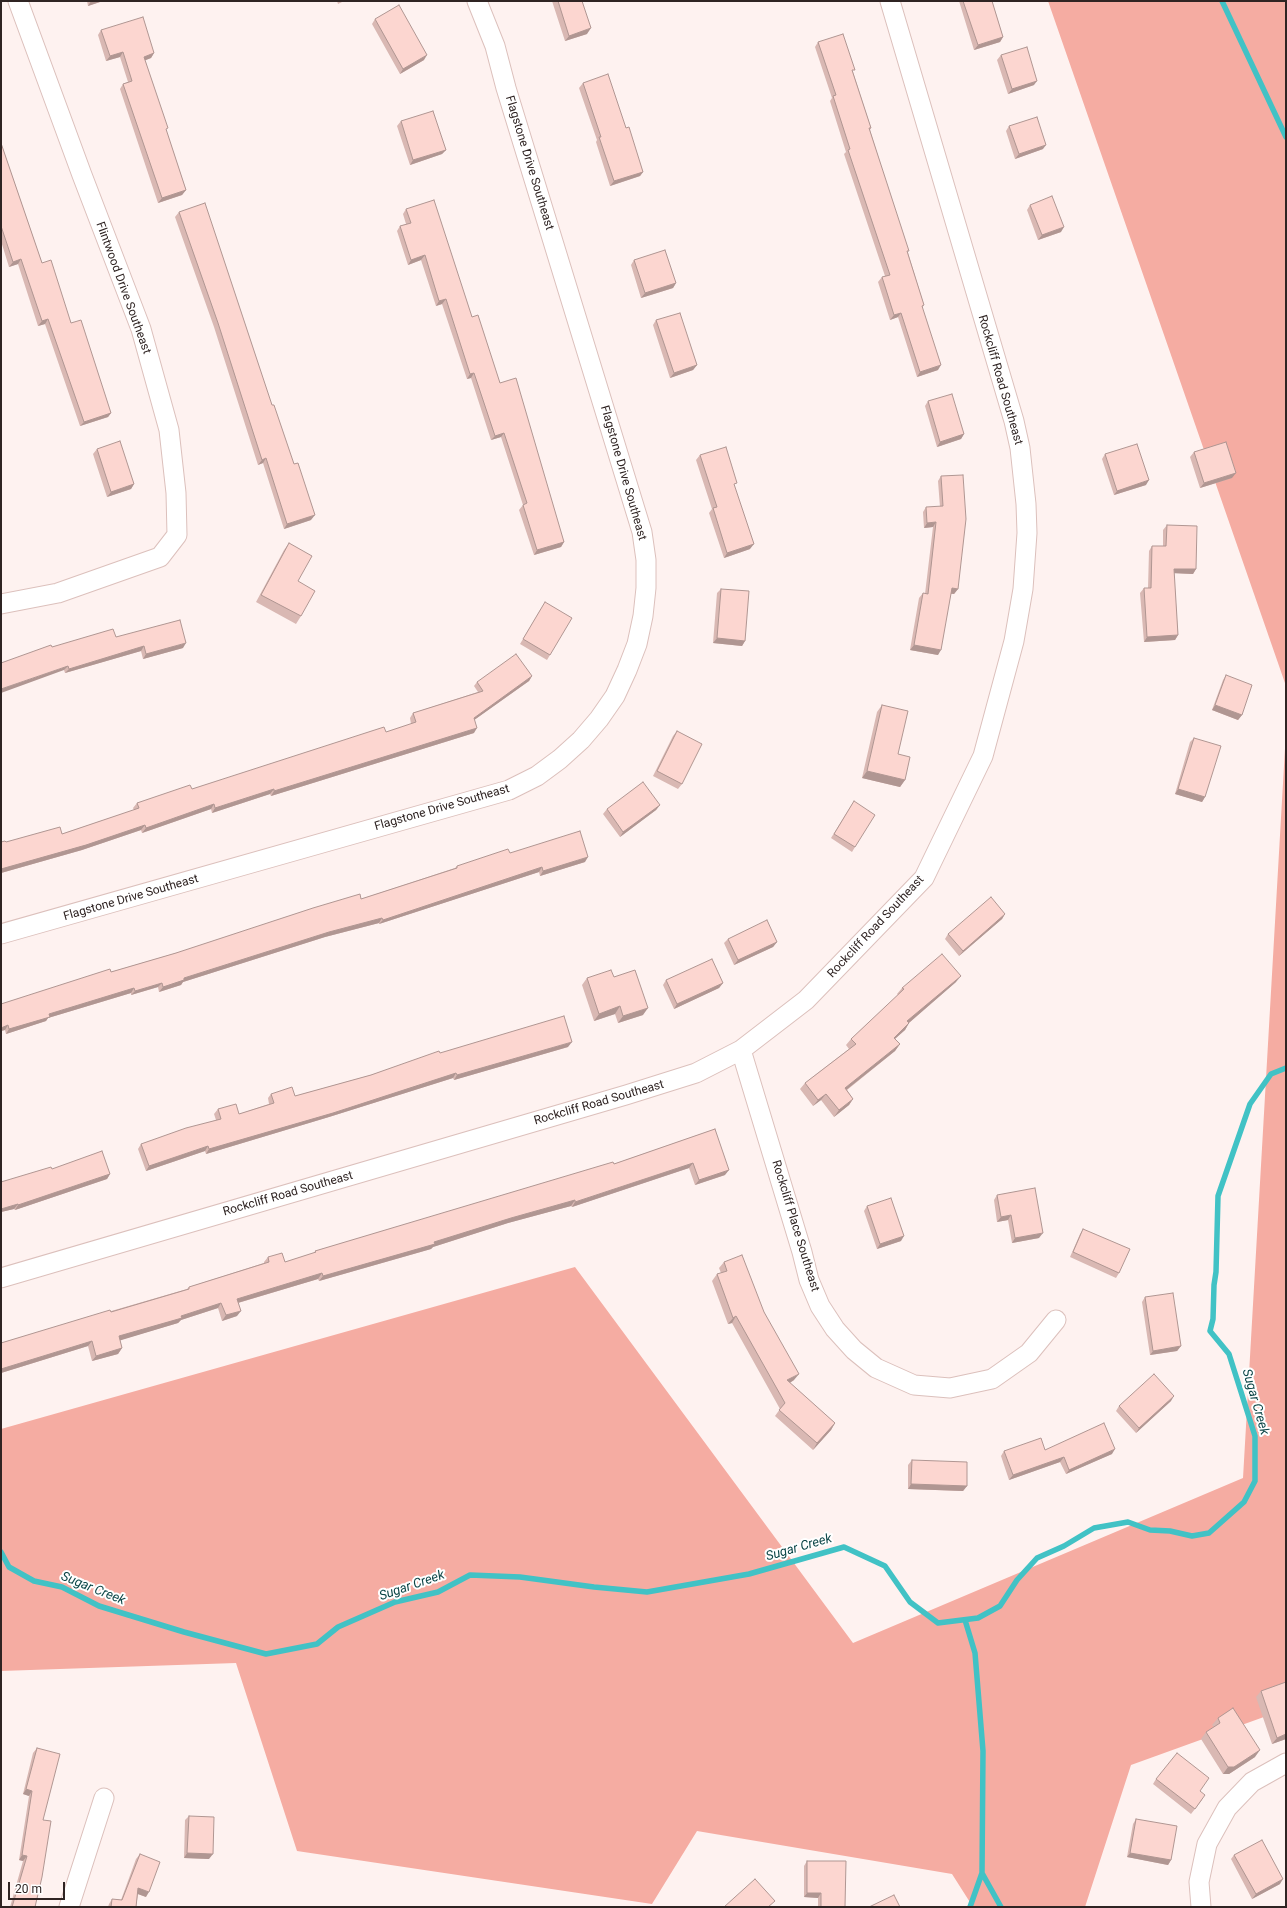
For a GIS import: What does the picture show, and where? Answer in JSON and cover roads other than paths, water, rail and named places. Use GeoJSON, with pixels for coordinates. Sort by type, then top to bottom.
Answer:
{"type":"FeatureCollection","features":[{"type":"Feature","properties":{"kind":"street","name":"Flintwood Drive Southeast"},"geometry":{"type":"LineString","coordinates":[[1,604],[58,593],[160,557],[177,535],[176,493],[169,430],[141,329],[18,1]]}},
{"type":"Feature","properties":{"kind":"street","name":"Flagstone Drive Southeast"},"geometry":{"type":"LineString","coordinates":[[1,934],[509,790],[537,776],[560,759],[581,740],[599,719],[615,696],[628,670],[637,644],[643,616],[646,588],[646,560],[642,532],[506,88],[495,46],[477,1]]}},
{"type":"Feature","properties":{"kind":"street","name":"Rockcliff Road Southeast"},"geometry":{"type":"LineString","coordinates":[[1,1278],[633,1093],[696,1073],[741,1050],[806,1000],[924,878],[983,756],[1014,641],[1023,589],[1027,540],[1026,504],[1020,448],[1014,421],[890,1]]}},
{"type":"Feature","properties":{"kind":"street","name":"Rockcliff Place Southeast"},"geometry":{"type":"LineString","coordinates":[[741,1050],[802,1252],[809,1280],[820,1306],[835,1330],[854,1350],[876,1368],[914,1385],[950,1388],[992,1379],[1029,1353],[1056,1320]]}},
{"type":"Feature","properties":{"kind":"street"},"geometry":{"type":"LineString","coordinates":[[1201,1907],[1199,1882],[1207,1844],[1228,1808],[1252,1782],[1286,1763]]}},
{"type":"Feature","properties":{"kind":"street"},"geometry":{"type":"LineString","coordinates":[[70,1907],[104,1798]]}},
{"type":"Feature","properties":{"kind":"waterway"},"geometry":{"type":"LineString","coordinates":[[1222,1],[1286,137]]}},
{"type":"Feature","properties":{"kind":"waterway","name":"Sugar Creek"},"geometry":{"type":"LineString","coordinates":[[1,1552],[9,1567],[34,1581],[62,1587],[99,1606],[184,1632],[266,1654],[317,1644],[338,1627],[395,1602],[438,1592],[470,1575],[520,1577],[594,1587],[647,1592],[749,1574],[844,1547],[885,1566],[910,1602],[938,1623],[978,1618],[1000,1606],[1017,1580],[1037,1558],[1064,1546],[1094,1528],[1128,1522],[1150,1530],[1170,1531],[1192,1536],[1209,1533],[1244,1502],[1255,1481],[1255,1436],[1229,1354],[1210,1331],[1213,1319],[1216,1272],[1218,1196],[1250,1104],[1271,1074],[1286,1068]]}},
{"type":"Feature","properties":{"kind":"waterway"},"geometry":{"type":"LineString","coordinates":[[965,1620],[975,1653],[983,1751],[982,1873],[970,1907]]}},
{"type":"Feature","properties":{"kind":"waterway"},"geometry":{"type":"LineString","coordinates":[[982,1873],[1001,1907]]}}]}
